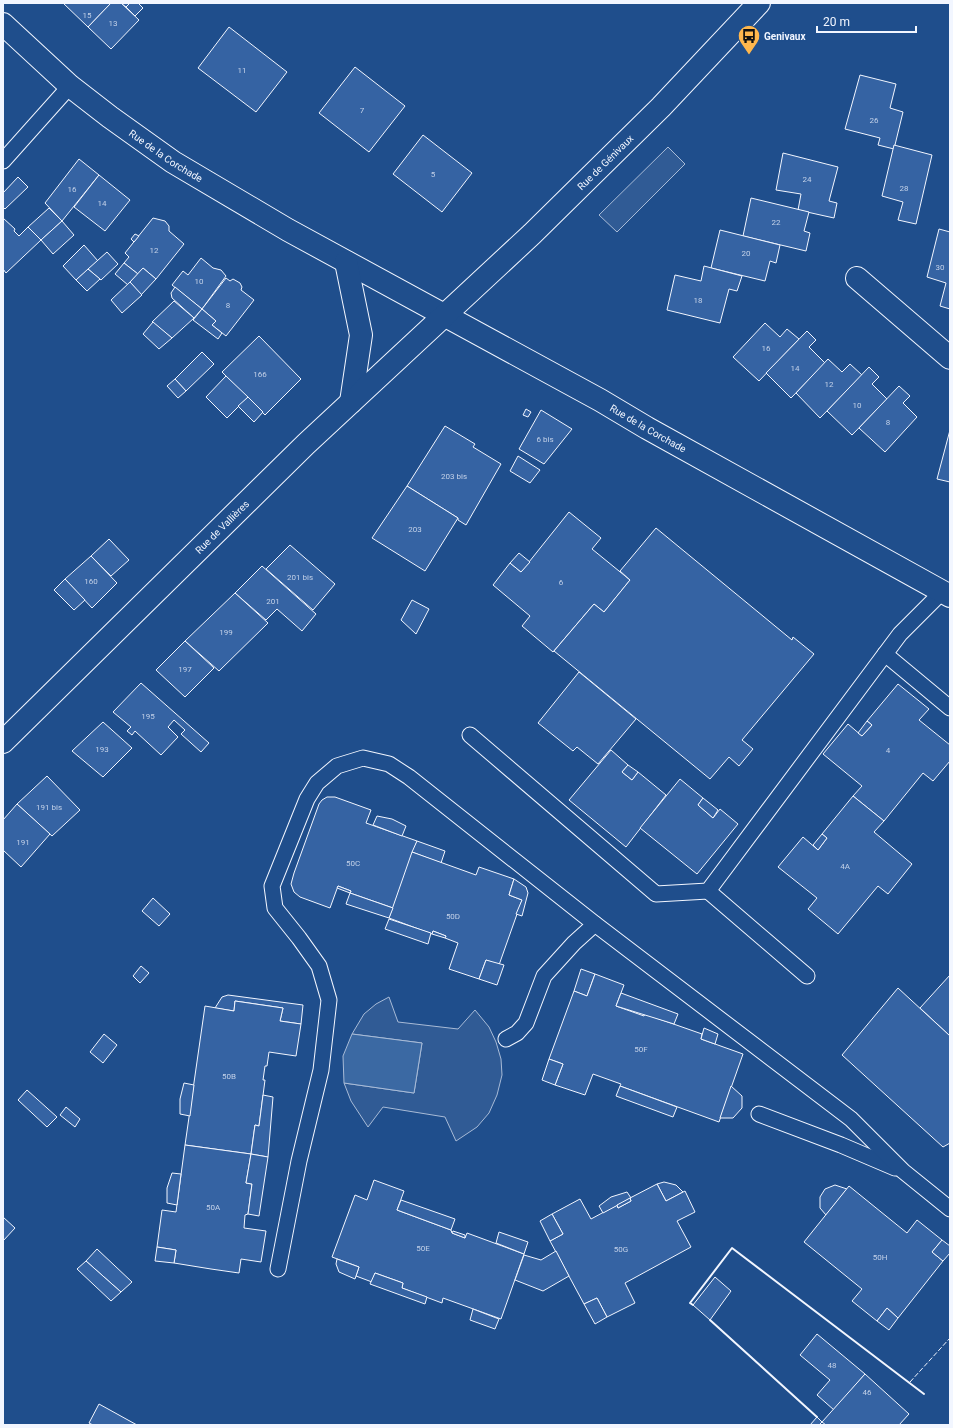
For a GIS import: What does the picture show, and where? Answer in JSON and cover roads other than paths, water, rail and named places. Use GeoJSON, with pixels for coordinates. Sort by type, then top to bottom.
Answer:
{"type":"FeatureCollection","features":[{"type":"Feature","properties":{"kind":"main road","name":"Rue de Génivaux"},"geometry":{"type":"LineString","coordinates":[[445,315],[532,234],[661,107],[759,3]]}},
{"type":"Feature","properties":{"kind":"main road","name":"Rue de la Corchade"},"geometry":{"type":"LineString","coordinates":[[3,24],[70,86],[110,117],[173,162],[222,192],[946,594]]}},
{"type":"Feature","properties":{"kind":"main road"},"geometry":{"type":"LineString","coordinates":[[346,262],[361,335],[351,402]]}},
{"type":"Feature","properties":{"kind":"main road"},"geometry":{"type":"LineString","coordinates":[[857,278],[950,358]]}},
{"type":"Feature","properties":{"kind":"main road","name":"Rue de Vallières"},"geometry":{"type":"LineString","coordinates":[[3,742],[351,402],[445,315]]}},
{"type":"Feature","properties":{"kind":"lane"},"geometry":{"type":"LineString","coordinates":[[3,161],[70,86]]}},
{"type":"Feature","properties":{"kind":"lane"},"geometry":{"type":"LineString","coordinates":[[708,891],[900,634],[946,594]]}},
{"type":"Feature","properties":{"kind":"lane"},"geometry":{"type":"LineString","coordinates":[[885,654],[950,708]]}},
{"type":"Feature","properties":{"kind":"lane"},"geometry":{"type":"LineString","coordinates":[[470,735],[656,894],[708,891],[807,976]]}},
{"type":"Feature","properties":{"kind":"lane"},"geometry":{"type":"LineString","coordinates":[[278,1269],[299,1161],[321,1070],[329,1000],[318,966],[299,938],[275,908],[272,886],[306,799],[317,784],[337,766],[363,758],[389,764],[409,776],[595,924],[851,1119],[903,1171],[950,1209]]}},
{"type":"Feature","properties":{"kind":"lane"},"geometry":{"type":"LineString","coordinates":[[506,1039],[517,1033],[526,1023],[544,976],[574,943],[595,924]]}},
{"type":"Feature","properties":{"kind":"lane"},"geometry":{"type":"LineString","coordinates":[[759,1114],[841,1145],[903,1171]]}},
{"type":"Feature","properties":{"kind":"place","name":"Genivaux"},"geometry":{"type":"Point","coordinates":[749,56]}}]}
